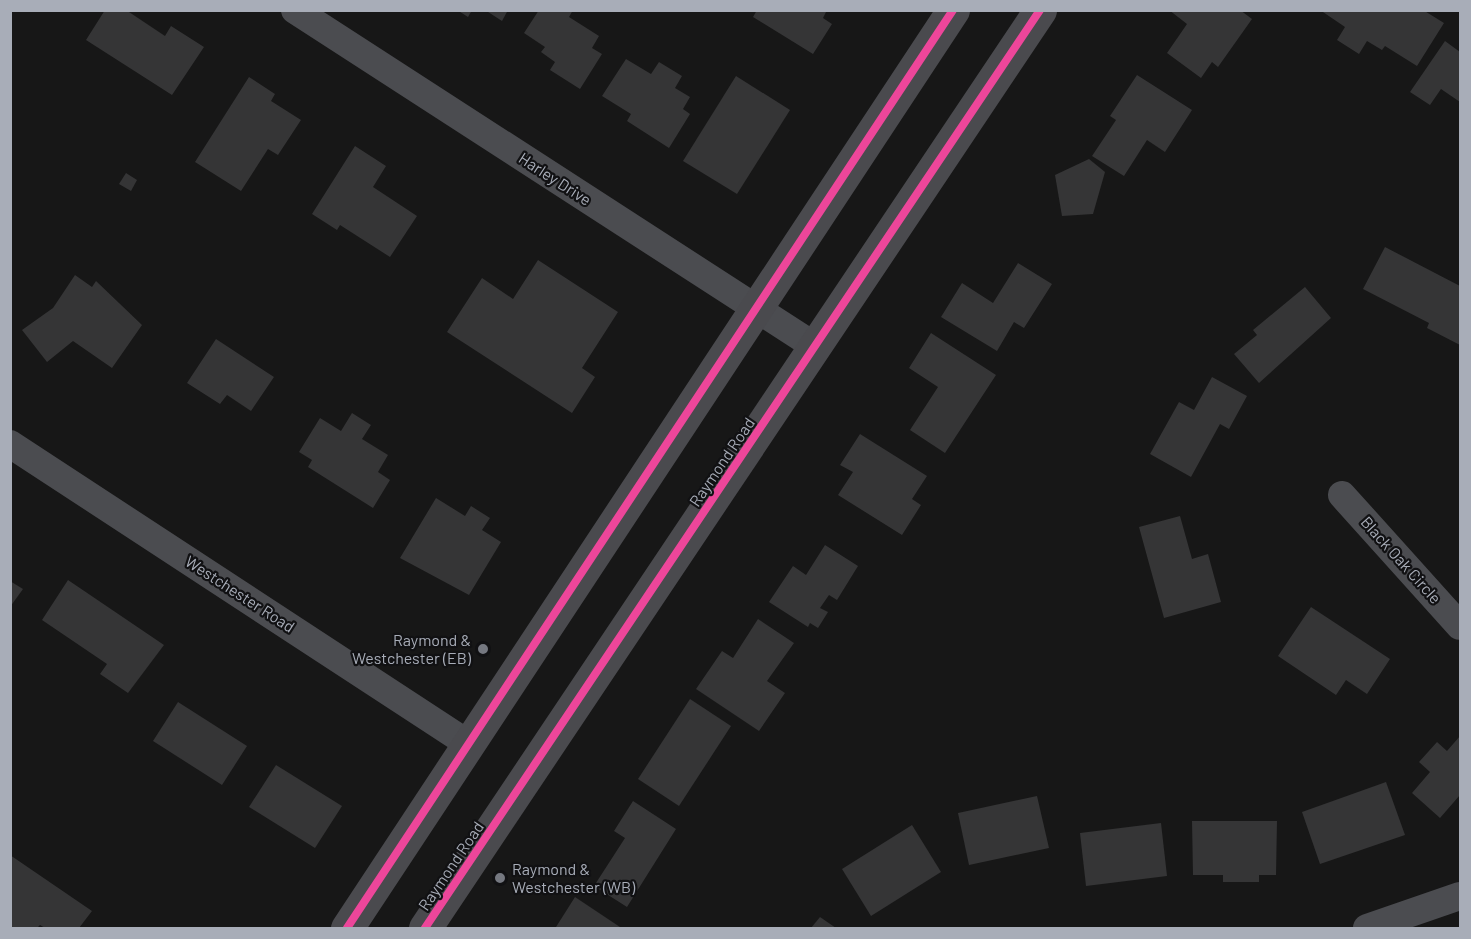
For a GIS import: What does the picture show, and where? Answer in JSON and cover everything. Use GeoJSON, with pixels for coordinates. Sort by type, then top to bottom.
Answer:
{"type":"FeatureCollection","features":[{"type":"Feature","properties":{"kind":"main road"},"geometry":{"type":"LineString","coordinates":[[347,928],[470,745],[953,10]]}},
{"type":"Feature","properties":{"kind":"main road","name":"Raymond Road"},"geometry":{"type":"LineString","coordinates":[[425,928],[1040,10]]}},
{"type":"Feature","properties":{"kind":"street","name":"Harley Drive"},"geometry":{"type":"LineString","coordinates":[[295,10],[816,347]]}},
{"type":"Feature","properties":{"kind":"street","name":"Westchester Road"},"geometry":{"type":"LineString","coordinates":[[10,444],[470,745]]}},
{"type":"Feature","properties":{"kind":"street","name":"Black Oak Circle"},"geometry":{"type":"LineString","coordinates":[[1342,495],[1461,626]]}},
{"type":"Feature","properties":{"kind":"street"},"geometry":{"type":"LineString","coordinates":[[1367,928],[1461,896]]}},
{"type":"Feature","properties":{"kind":"building"},"geometry":{"type":"Polygon","coordinates":[[[105,10],[126,10],[165,36],[171,26],[204,47],[172,95],[86,40],[105,10]]]}},
{"type":"Feature","properties":{"kind":"building"},"geometry":{"type":"Polygon","coordinates":[[[457,10],[472,10],[468,17],[457,10]]]}},
{"type":"Feature","properties":{"kind":"building"},"geometry":{"type":"Polygon","coordinates":[[[485,10],[508,10],[502,21],[485,10]]]}},
{"type":"Feature","properties":{"kind":"building"},"geometry":{"type":"Polygon","coordinates":[[[539,10],[573,10],[569,17],[599,36],[592,48],[602,54],[580,89],[550,70],[555,62],[541,52],[545,47],[524,33],[539,10]]]}},
{"type":"Feature","properties":{"kind":"building"},"geometry":{"type":"Polygon","coordinates":[[[757,10],[827,10],[823,18],[832,24],[813,54],[753,17],[757,10]]]}},
{"type":"Feature","properties":{"kind":"building"},"geometry":{"type":"Polygon","coordinates":[[[1169,10],[1240,10],[1252,19],[1218,67],[1212,62],[1201,78],[1167,53],[1187,24],[1169,10]]]}},
{"type":"Feature","properties":{"kind":"building"},"geometry":{"type":"Polygon","coordinates":[[[1320,10],[1423,10],[1444,23],[1417,66],[1385,46],[1382,50],[1367,41],[1359,54],[1337,40],[1345,27],[1320,10]]]}},
{"type":"Feature","properties":{"kind":"building"},"geometry":{"type":"Polygon","coordinates":[[[1445,41],[1460,52],[1460,102],[1441,89],[1430,105],[1410,92],[1445,41]]]}},
{"type":"Feature","properties":{"kind":"building"},"geometry":{"type":"Polygon","coordinates":[[[626,59],[651,74],[659,62],[682,76],[675,88],[690,97],[683,109],[690,114],[669,148],[627,121],[631,114],[602,96],[626,59]]]}},
{"type":"Feature","properties":{"kind":"building"},"geometry":{"type":"Polygon","coordinates":[[[1137,75],[1192,110],[1165,152],[1147,140],[1124,176],[1092,156],[1116,120],[1110,116],[1137,75]]]}},
{"type":"Feature","properties":{"kind":"building"},"geometry":{"type":"Polygon","coordinates":[[[736,76],[790,110],[737,194],[683,161],[736,76]]]}},
{"type":"Feature","properties":{"kind":"building"},"geometry":{"type":"Polygon","coordinates":[[[249,77],[275,94],[271,101],[301,120],[278,155],[268,149],[241,191],[195,162],[249,77]]]}},
{"type":"Feature","properties":{"kind":"building"},"geometry":{"type":"Polygon","coordinates":[[[355,146],[386,166],[373,187],[417,216],[390,257],[340,225],[337,230],[312,214],[355,146]]]}},
{"type":"Feature","properties":{"kind":"building"},"geometry":{"type":"Polygon","coordinates":[[[1089,159],[1105,172],[1093,214],[1062,216],[1055,175],[1089,159]]]}},
{"type":"Feature","properties":{"kind":"building"},"geometry":{"type":"Polygon","coordinates":[[[126,173],[137,180],[131,191],[119,184],[126,173]]]}},
{"type":"Feature","properties":{"kind":"building"},"geometry":{"type":"Polygon","coordinates":[[[1385,247],[1460,286],[1460,345],[1427,328],[1429,323],[1363,289],[1385,247]]]}},
{"type":"Feature","properties":{"kind":"building"},"geometry":{"type":"Polygon","coordinates":[[[538,260],[618,312],[582,368],[595,377],[572,413],[447,332],[482,278],[513,299],[538,260]]]}},
{"type":"Feature","properties":{"kind":"building"},"geometry":{"type":"Polygon","coordinates":[[[1018,263],[1052,284],[1024,328],[1014,322],[997,351],[941,317],[962,283],[993,303],[1018,263]]]}},
{"type":"Feature","properties":{"kind":"building"},"geometry":{"type":"Polygon","coordinates":[[[75,275],[92,287],[96,281],[142,325],[112,368],[73,341],[47,362],[22,330],[53,308],[75,275]]]}},
{"type":"Feature","properties":{"kind":"building"},"geometry":{"type":"Polygon","coordinates":[[[1305,287],[1331,318],[1259,383],[1234,354],[1257,335],[1253,330],[1305,287]]]}},
{"type":"Feature","properties":{"kind":"building"},"geometry":{"type":"Polygon","coordinates":[[[931,333],[996,375],[945,453],[910,430],[938,387],[909,368],[931,333]]]}},
{"type":"Feature","properties":{"kind":"building"},"geometry":{"type":"Polygon","coordinates":[[[216,339],[274,377],[251,411],[227,395],[220,404],[187,383],[216,339]]]}},
{"type":"Feature","properties":{"kind":"building"},"geometry":{"type":"Polygon","coordinates":[[[1212,377],[1247,396],[1229,429],[1220,424],[1191,477],[1150,454],[1179,402],[1194,410],[1212,377]]]}},
{"type":"Feature","properties":{"kind":"building"},"geometry":{"type":"Polygon","coordinates":[[[352,413],[371,425],[362,439],[388,455],[378,472],[390,480],[373,508],[308,467],[312,460],[299,452],[320,418],[341,431],[352,413]]]}},
{"type":"Feature","properties":{"kind":"building"},"geometry":{"type":"Polygon","coordinates":[[[860,434],[927,476],[912,499],[921,505],[902,535],[838,495],[853,472],[840,465],[860,434]]]}},
{"type":"Feature","properties":{"kind":"building"},"geometry":{"type":"Polygon","coordinates":[[[436,498],[465,516],[471,506],[490,518],[482,530],[501,542],[469,595],[400,558],[436,498]]]}},
{"type":"Feature","properties":{"kind":"building"},"geometry":{"type":"Polygon","coordinates":[[[1180,516],[1192,559],[1208,554],[1221,602],[1164,618],[1139,527],[1180,516]]]}},
{"type":"Feature","properties":{"kind":"building"},"geometry":{"type":"Polygon","coordinates":[[[825,545],[858,566],[837,600],[829,595],[820,608],[828,612],[818,628],[810,623],[808,627],[769,602],[793,566],[806,575],[825,545]]]}},
{"type":"Feature","properties":{"kind":"building"},"geometry":{"type":"Polygon","coordinates":[[[68,580],[164,645],[128,693],[100,674],[107,664],[42,620],[68,580]]]}},
{"type":"Feature","properties":{"kind":"building"},"geometry":{"type":"Polygon","coordinates":[[[10,581],[23,589],[10,607],[10,581]]]}},
{"type":"Feature","properties":{"kind":"building"},"geometry":{"type":"Polygon","coordinates":[[[1311,607],[1390,659],[1367,694],[1346,680],[1336,695],[1278,656],[1311,607]]]}},
{"type":"Feature","properties":{"kind":"building"},"geometry":{"type":"Polygon","coordinates":[[[758,619],[794,643],[767,681],[785,693],[759,731],[696,689],[722,651],[733,658],[758,619]]]}},
{"type":"Feature","properties":{"kind":"building"},"geometry":{"type":"Polygon","coordinates":[[[690,699],[731,726],[679,806],[638,779],[690,699]]]}},
{"type":"Feature","properties":{"kind":"building"},"geometry":{"type":"Polygon","coordinates":[[[178,702],[247,746],[222,785],[153,741],[178,702]]]}},
{"type":"Feature","properties":{"kind":"building"},"geometry":{"type":"Polygon","coordinates":[[[1460,736],[1460,795],[1440,818],[1412,793],[1430,772],[1419,762],[1437,742],[1447,751],[1460,736]]]}},
{"type":"Feature","properties":{"kind":"building"},"geometry":{"type":"Polygon","coordinates":[[[276,765],[342,806],[315,848],[249,807],[276,765]]]}},
{"type":"Feature","properties":{"kind":"building"},"geometry":{"type":"Polygon","coordinates":[[[1386,782],[1405,835],[1320,864],[1302,812],[1386,782]]]}},
{"type":"Feature","properties":{"kind":"building"},"geometry":{"type":"Polygon","coordinates":[[[1037,796],[1049,848],[969,865],[958,813],[1037,796]]]}},
{"type":"Feature","properties":{"kind":"building"},"geometry":{"type":"Polygon","coordinates":[[[633,801],[676,829],[627,907],[594,886],[625,838],[614,831],[633,801]]]}},
{"type":"Feature","properties":{"kind":"building"},"geometry":{"type":"Polygon","coordinates":[[[1192,821],[1277,821],[1276,875],[1259,875],[1259,882],[1223,882],[1223,875],[1193,875],[1192,821]]]}},
{"type":"Feature","properties":{"kind":"building"},"geometry":{"type":"Polygon","coordinates":[[[1161,823],[1167,876],[1086,886],[1080,833],[1161,823]]]}},
{"type":"Feature","properties":{"kind":"building"},"geometry":{"type":"Polygon","coordinates":[[[912,825],[941,872],[871,916],[842,869],[912,825]]]}},
{"type":"Feature","properties":{"kind":"building"},"geometry":{"type":"Polygon","coordinates":[[[10,855],[92,911],[79,928],[45,928],[40,925],[37,928],[10,928],[10,855]]]}},
{"type":"Feature","properties":{"kind":"building"},"geometry":{"type":"Polygon","coordinates":[[[575,897],[620,927],[550,928],[556,927],[575,897]]]}},
{"type":"Feature","properties":{"kind":"building"},"geometry":{"type":"Polygon","coordinates":[[[820,917],[836,928],[811,928],[820,917]]]}},
{"type":"Feature","properties":{"kind":"cycle path"},"geometry":{"type":"LineString","coordinates":[[347,928],[953,10]]}},
{"type":"Feature","properties":{"kind":"cycle path"},"geometry":{"type":"LineString","coordinates":[[425,928],[1040,10]]}},
{"type":"Feature","properties":{"kind":"place","name":"Raymond & Westchester (EB)"},"geometry":{"type":"Point","coordinates":[483,649]}},
{"type":"Feature","properties":{"kind":"place","name":"Raymond & Westchester (WB)"},"geometry":{"type":"Point","coordinates":[500,878]}}]}
